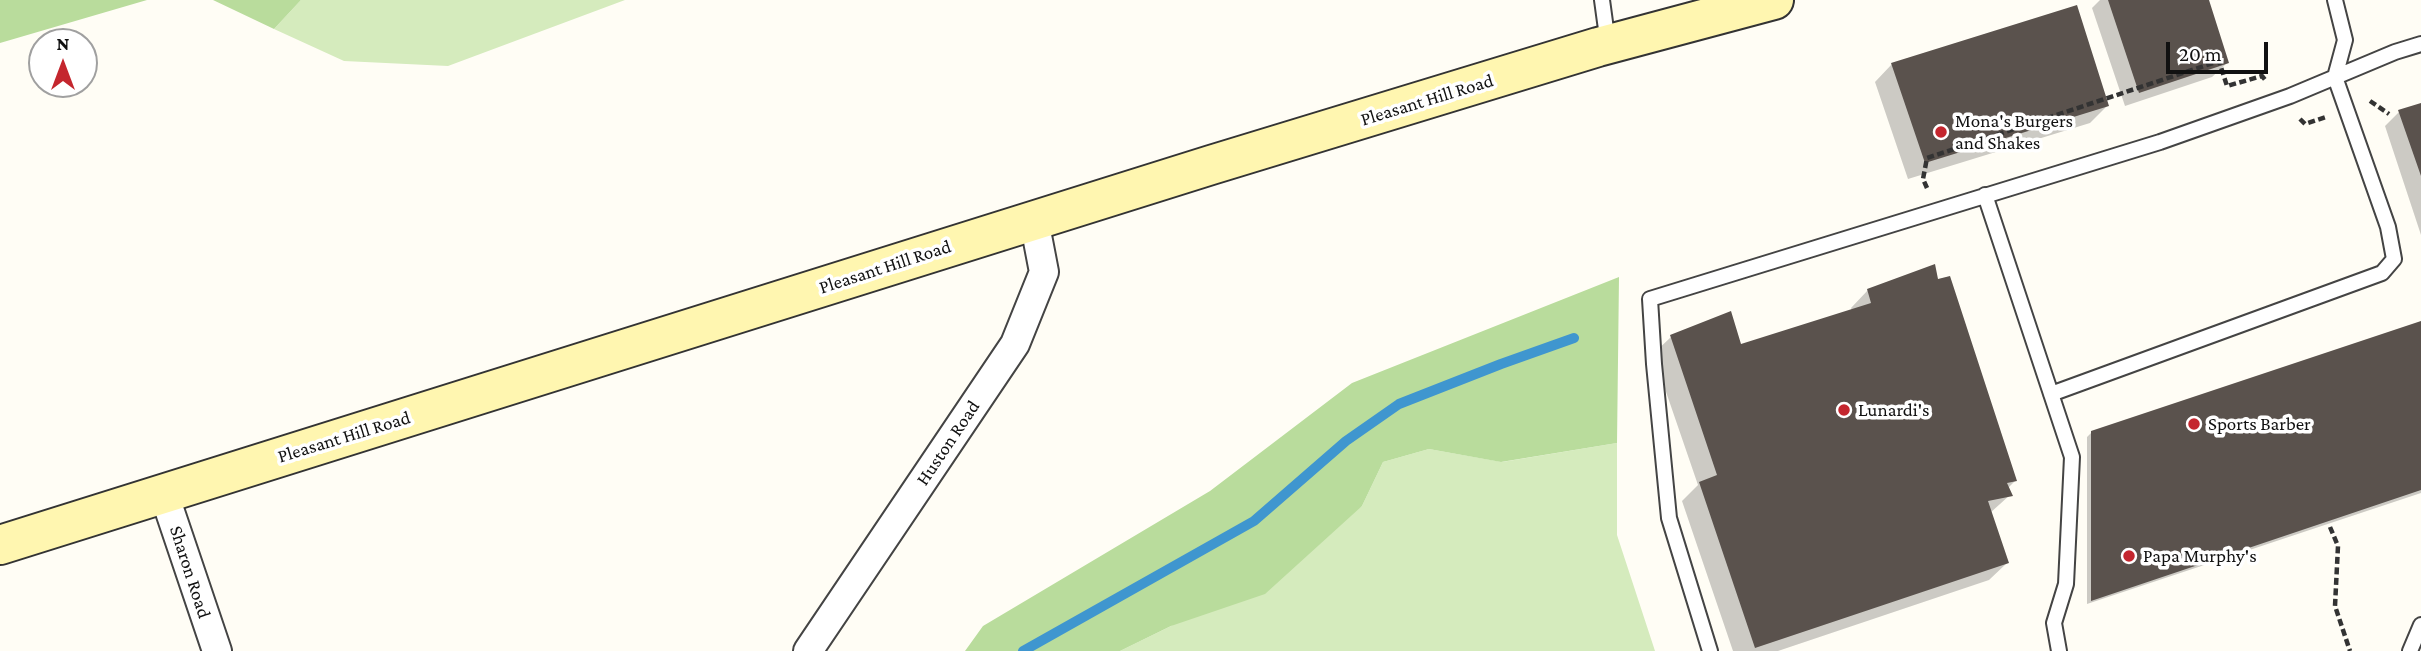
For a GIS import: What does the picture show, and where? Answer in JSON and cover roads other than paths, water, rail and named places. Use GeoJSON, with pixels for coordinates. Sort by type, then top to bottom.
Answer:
{"type":"FeatureCollection","features":[{"type":"Feature","properties":{"kind":"main road","name":"Pleasant Hill Road"},"geometry":{"type":"LineString","coordinates":[[0,545],[1034,220],[1699,15],[1774,0]]}},
{"type":"Feature","properties":{"kind":"street","name":"Huston Road"},"geometry":{"type":"LineString","coordinates":[[808,651],[1015,344],[1044,272],[1034,220]]}},
{"type":"Feature","properties":{"kind":"street","name":"Sharon Road"},"geometry":{"type":"LineString","coordinates":[[164,494],[217,651]]}},
{"type":"Feature","properties":{"kind":"lane"},"geometry":{"type":"LineString","coordinates":[[1602,0],[1608,45]]}},
{"type":"Feature","properties":{"kind":"lane"},"geometry":{"type":"LineString","coordinates":[[2051,394],[2382,273],[2393,259],[2388,227],[2336,77],[2345,40],[2335,0]]}},
{"type":"Feature","properties":{"kind":"lane"},"geometry":{"type":"LineString","coordinates":[[1710,651],[1669,518],[1650,299],[2160,142],[2421,44]]}},
{"type":"Feature","properties":{"kind":"lane"},"geometry":{"type":"LineString","coordinates":[[1985,195],[2072,457],[2066,584],[2054,623],[2059,651]]}},
{"type":"Feature","properties":{"kind":"lane"},"geometry":{"type":"LineString","coordinates":[[2410,651],[2421,625]]}},
{"type":"Feature","properties":{"kind":"waterway"},"geometry":{"type":"LineString","coordinates":[[1023,651],[1254,521],[1346,441],[1399,404],[1574,338]]}},
{"type":"Feature","properties":{"kind":"place","name":"Mona's Burgers and Shakes"},"geometry":{"type":"Point","coordinates":[1941,132]}},
{"type":"Feature","properties":{"kind":"place","name":"Lunardi's"},"geometry":{"type":"Point","coordinates":[1844,410]}},
{"type":"Feature","properties":{"kind":"place","name":"Sports Barber"},"geometry":{"type":"Point","coordinates":[2194,424]}},
{"type":"Feature","properties":{"kind":"place","name":"Papa Murphy's"},"geometry":{"type":"Point","coordinates":[2129,556]}}]}
